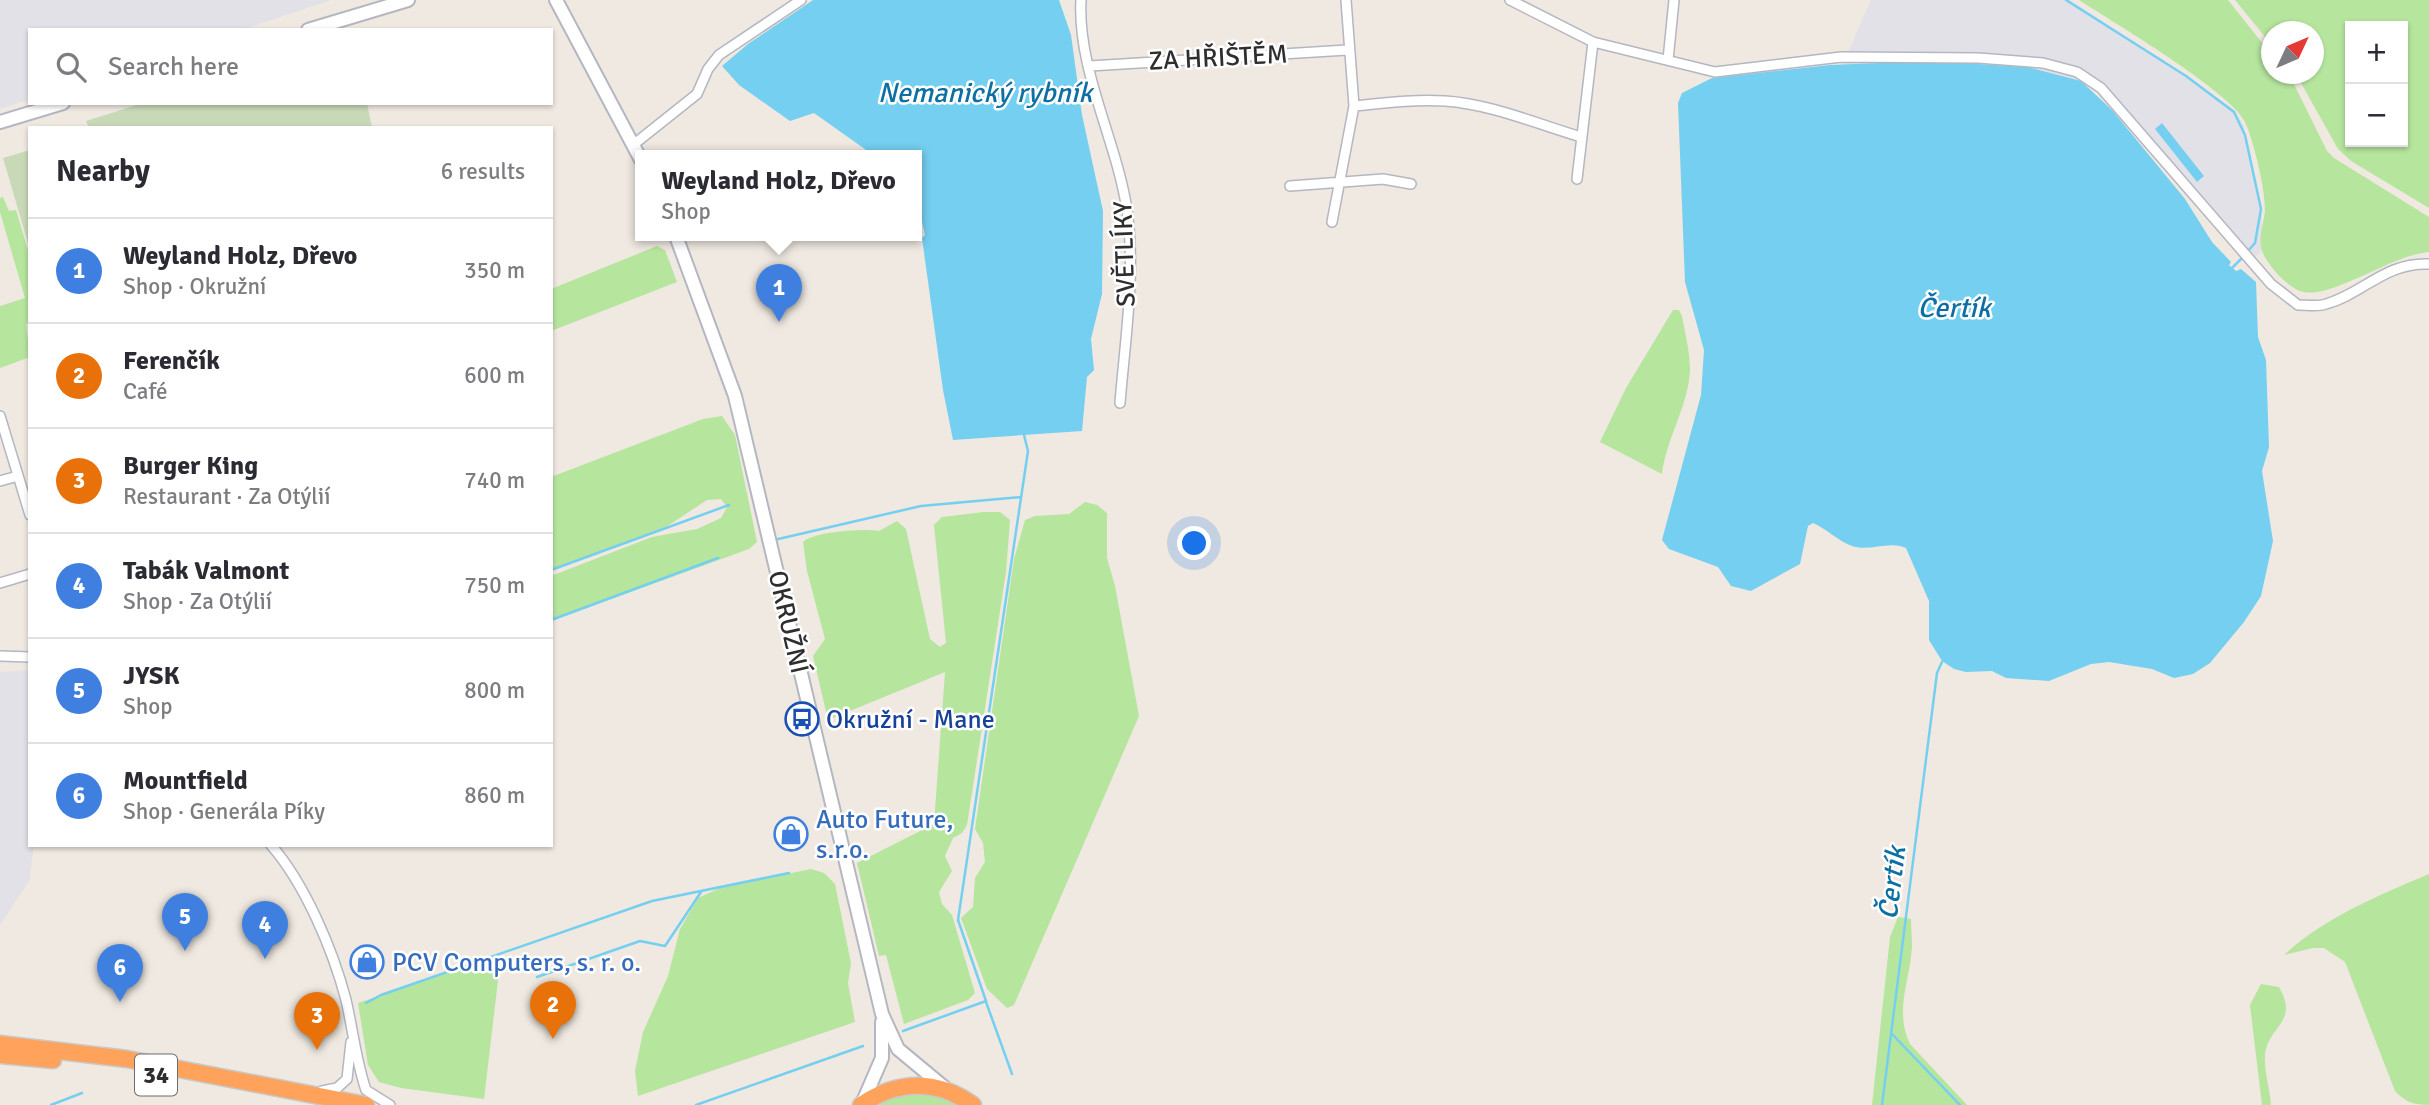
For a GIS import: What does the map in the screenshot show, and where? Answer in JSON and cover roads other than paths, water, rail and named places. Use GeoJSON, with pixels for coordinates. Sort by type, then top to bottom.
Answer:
{"type":"FeatureCollection","features":[{"type":"Feature","properties":{"kind":"highway","name":"34"},"geometry":{"type":"LineString","coordinates":[[0,1044],[128,1059],[307,1099]]}},
{"type":"Feature","properties":{"kind":"highway","name":"34"},"geometry":{"type":"LineString","coordinates":[[0,1055],[127,1070],[307,1099],[366,1105]]}},
{"type":"Feature","properties":{"kind":"highway"},"geometry":{"type":"LineString","coordinates":[[861,1105],[874,1096],[903,1086],[926,1086],[948,1091],[973,1105]]}},
{"type":"Feature","properties":{"kind":"main road"},"geometry":{"type":"LineString","coordinates":[[315,28],[408,0]]}},
{"type":"Feature","properties":{"kind":"main road"},"geometry":{"type":"LineString","coordinates":[[548,0],[560,3],[636,150]]}},
{"type":"Feature","properties":{"kind":"main road"},"geometry":{"type":"LineString","coordinates":[[0,122],[56,105]]}},
{"type":"Feature","properties":{"kind":"main road","name":"OKRUŽNÍ"},"geometry":{"type":"LineString","coordinates":[[678,241],[735,396],[882,1014],[898,1049],[948,1091]]}},
{"type":"Feature","properties":{"kind":"main road","name":"OKRUŽNÍ"},"geometry":{"type":"LineString","coordinates":[[861,1105],[883,1058],[882,1014]]}},
{"type":"Feature","properties":{"kind":"street"},"geometry":{"type":"LineString","coordinates":[[633,145],[697,94],[708,69],[719,55],[801,0]]}},
{"type":"Feature","properties":{"kind":"street","name":"SVĚTLÍKY"},"geometry":{"type":"LineString","coordinates":[[1081,0],[1090,66],[1127,209],[1128,312],[1120,403]]}},
{"type":"Feature","properties":{"kind":"street"},"geometry":{"type":"LineString","coordinates":[[1332,222],[1354,106],[1347,50],[1346,0]]}},
{"type":"Feature","properties":{"kind":"street"},"geometry":{"type":"LineString","coordinates":[[1510,0],[1593,41],[1715,72],[1841,57],[1978,58],[2043,63],[2077,72],[2101,88],[2271,284],[2298,305],[2326,304],[2395,269],[2415,263],[2429,264]]}},
{"type":"Feature","properties":{"kind":"street"},"geometry":{"type":"LineString","coordinates":[[1668,60],[1674,0]]}},
{"type":"Feature","properties":{"kind":"street"},"geometry":{"type":"LineString","coordinates":[[1577,179],[1588,103],[1593,41]]}},
{"type":"Feature","properties":{"kind":"street","name":"ZA HŘIŠTĚM"},"geometry":{"type":"LineString","coordinates":[[1090,66],[1347,50]]}},
{"type":"Feature","properties":{"kind":"street"},"geometry":{"type":"LineString","coordinates":[[1354,106],[1410,100],[1448,101],[1492,109],[1581,137]]}},
{"type":"Feature","properties":{"kind":"street"},"geometry":{"type":"LineString","coordinates":[[1290,186],[1384,179],[1411,184]]}},
{"type":"Feature","properties":{"kind":"street"},"geometry":{"type":"LineString","coordinates":[[0,416],[28,508]]}},
{"type":"Feature","properties":{"kind":"street"},"geometry":{"type":"LineString","coordinates":[[0,481],[18,476]]}},
{"type":"Feature","properties":{"kind":"street"},"geometry":{"type":"LineString","coordinates":[[0,583],[28,575]]}},
{"type":"Feature","properties":{"kind":"street"},"geometry":{"type":"LineString","coordinates":[[0,656],[28,657]]}},
{"type":"Feature","properties":{"kind":"street"},"geometry":{"type":"LineString","coordinates":[[272,847],[310,908],[332,959],[366,1090],[390,1105]]}},
{"type":"Feature","properties":{"kind":"street"},"geometry":{"type":"LineString","coordinates":[[307,1099],[331,1090],[347,1079],[351,1030]]}},
{"type":"Feature","properties":{"kind":"water","name":"Nemanický rybník"},"geometry":{"type":"Polygon","coordinates":[[[813,0],[1059,0],[1071,35],[1082,115],[1103,211],[1102,294],[1091,339],[1094,370],[1087,377],[1082,431],[953,440],[943,390],[922,238],[925,235],[922,222],[922,150],[866,150],[814,113],[790,121],[739,85],[722,66],[748,44],[813,0]]]}},
{"type":"Feature","properties":{"kind":"water","name":"Čertík"},"geometry":{"type":"Polygon","coordinates":[[[1929,61],[2027,67],[2081,81],[2112,110],[2185,199],[2212,242],[2231,262],[2229,265],[2236,271],[2241,269],[2256,282],[2258,337],[2266,360],[2269,447],[2262,471],[2273,541],[2261,596],[2244,622],[2210,663],[2193,674],[2174,678],[2152,669],[2109,662],[2091,664],[2049,681],[2006,678],[1992,671],[1966,672],[1954,669],[1942,661],[1929,640],[1929,601],[1906,548],[1893,545],[1866,548],[1852,546],[1813,523],[1808,526],[1800,564],[1751,591],[1731,586],[1718,567],[1669,549],[1662,540],[1701,395],[1704,350],[1685,282],[1678,103],[1682,93],[1712,78],[1830,65],[1929,61]]]}},
{"type":"Feature","properties":{"kind":"water"},"geometry":{"type":"Polygon","coordinates":[[[2162,123],[2204,176],[2197,182],[2155,129],[2162,123]]]}},
{"type":"Feature","properties":{"kind":"waterway"},"geometry":{"type":"LineString","coordinates":[[2066,0],[2186,76],[2234,112],[2245,135],[2261,209],[2255,243],[2248,251]]}},
{"type":"Feature","properties":{"kind":"waterway"},"geometry":{"type":"LineString","coordinates":[[2231,269],[2244,256]]}},
{"type":"Feature","properties":{"kind":"waterway"},"geometry":{"type":"LineString","coordinates":[[903,1031],[986,1001],[958,920],[1028,451],[1024,435]]}},
{"type":"Feature","properties":{"kind":"waterway"},"geometry":{"type":"LineString","coordinates":[[774,540],[921,506],[1021,497]]}},
{"type":"Feature","properties":{"kind":"waterway"},"geometry":{"type":"LineString","coordinates":[[553,569],[729,505]]}},
{"type":"Feature","properties":{"kind":"waterway"},"geometry":{"type":"LineString","coordinates":[[553,619],[718,558]]}},
{"type":"Feature","properties":{"kind":"waterway","name":"Čertík"},"geometry":{"type":"LineString","coordinates":[[1882,1105],[1937,673],[1942,662]]}},
{"type":"Feature","properties":{"kind":"waterway"},"geometry":{"type":"LineString","coordinates":[[366,1003],[381,995],[652,901],[789,873]]}},
{"type":"Feature","properties":{"kind":"waterway"},"geometry":{"type":"LineString","coordinates":[[537,977],[640,941],[665,946],[701,892]]}},
{"type":"Feature","properties":{"kind":"waterway"},"geometry":{"type":"LineString","coordinates":[[986,1002],[1012,1074]]}},
{"type":"Feature","properties":{"kind":"waterway"},"geometry":{"type":"LineString","coordinates":[[1892,1034],[1960,1105]]}},
{"type":"Feature","properties":{"kind":"waterway"},"geometry":{"type":"LineString","coordinates":[[696,1105],[863,1046]]}},
{"type":"Feature","properties":{"kind":"waterway"},"geometry":{"type":"LineString","coordinates":[[51,1105],[82,1093]]}},
{"type":"Feature","properties":{"kind":"place","name":"Weyland Holz, Dřevo"},"geometry":{"type":"Point","coordinates":[779,322]}},
{"type":"Feature","properties":{"kind":"place","name":"Okružní - Mane"},"geometry":{"type":"Point","coordinates":[802,719]}},
{"type":"Feature","properties":{"kind":"place","name":"Auto Future, s.r.o."},"geometry":{"type":"Point","coordinates":[791,834]}},
{"type":"Feature","properties":{"kind":"place","name":"JYSK"},"geometry":{"type":"Point","coordinates":[185,951]}},
{"type":"Feature","properties":{"kind":"place","name":"Tabák Valmont"},"geometry":{"type":"Point","coordinates":[265,959]}},
{"type":"Feature","properties":{"kind":"place","name":"PCV Computers, s. r. o."},"geometry":{"type":"Point","coordinates":[367,962]}},
{"type":"Feature","properties":{"kind":"place","name":"Mountfield"},"geometry":{"type":"Point","coordinates":[120,1002]}},
{"type":"Feature","properties":{"kind":"place","name":"Ferenčík"},"geometry":{"type":"Point","coordinates":[553,1039]}},
{"type":"Feature","properties":{"kind":"place","name":"Burger King"},"geometry":{"type":"Point","coordinates":[317,1050]}}]}
